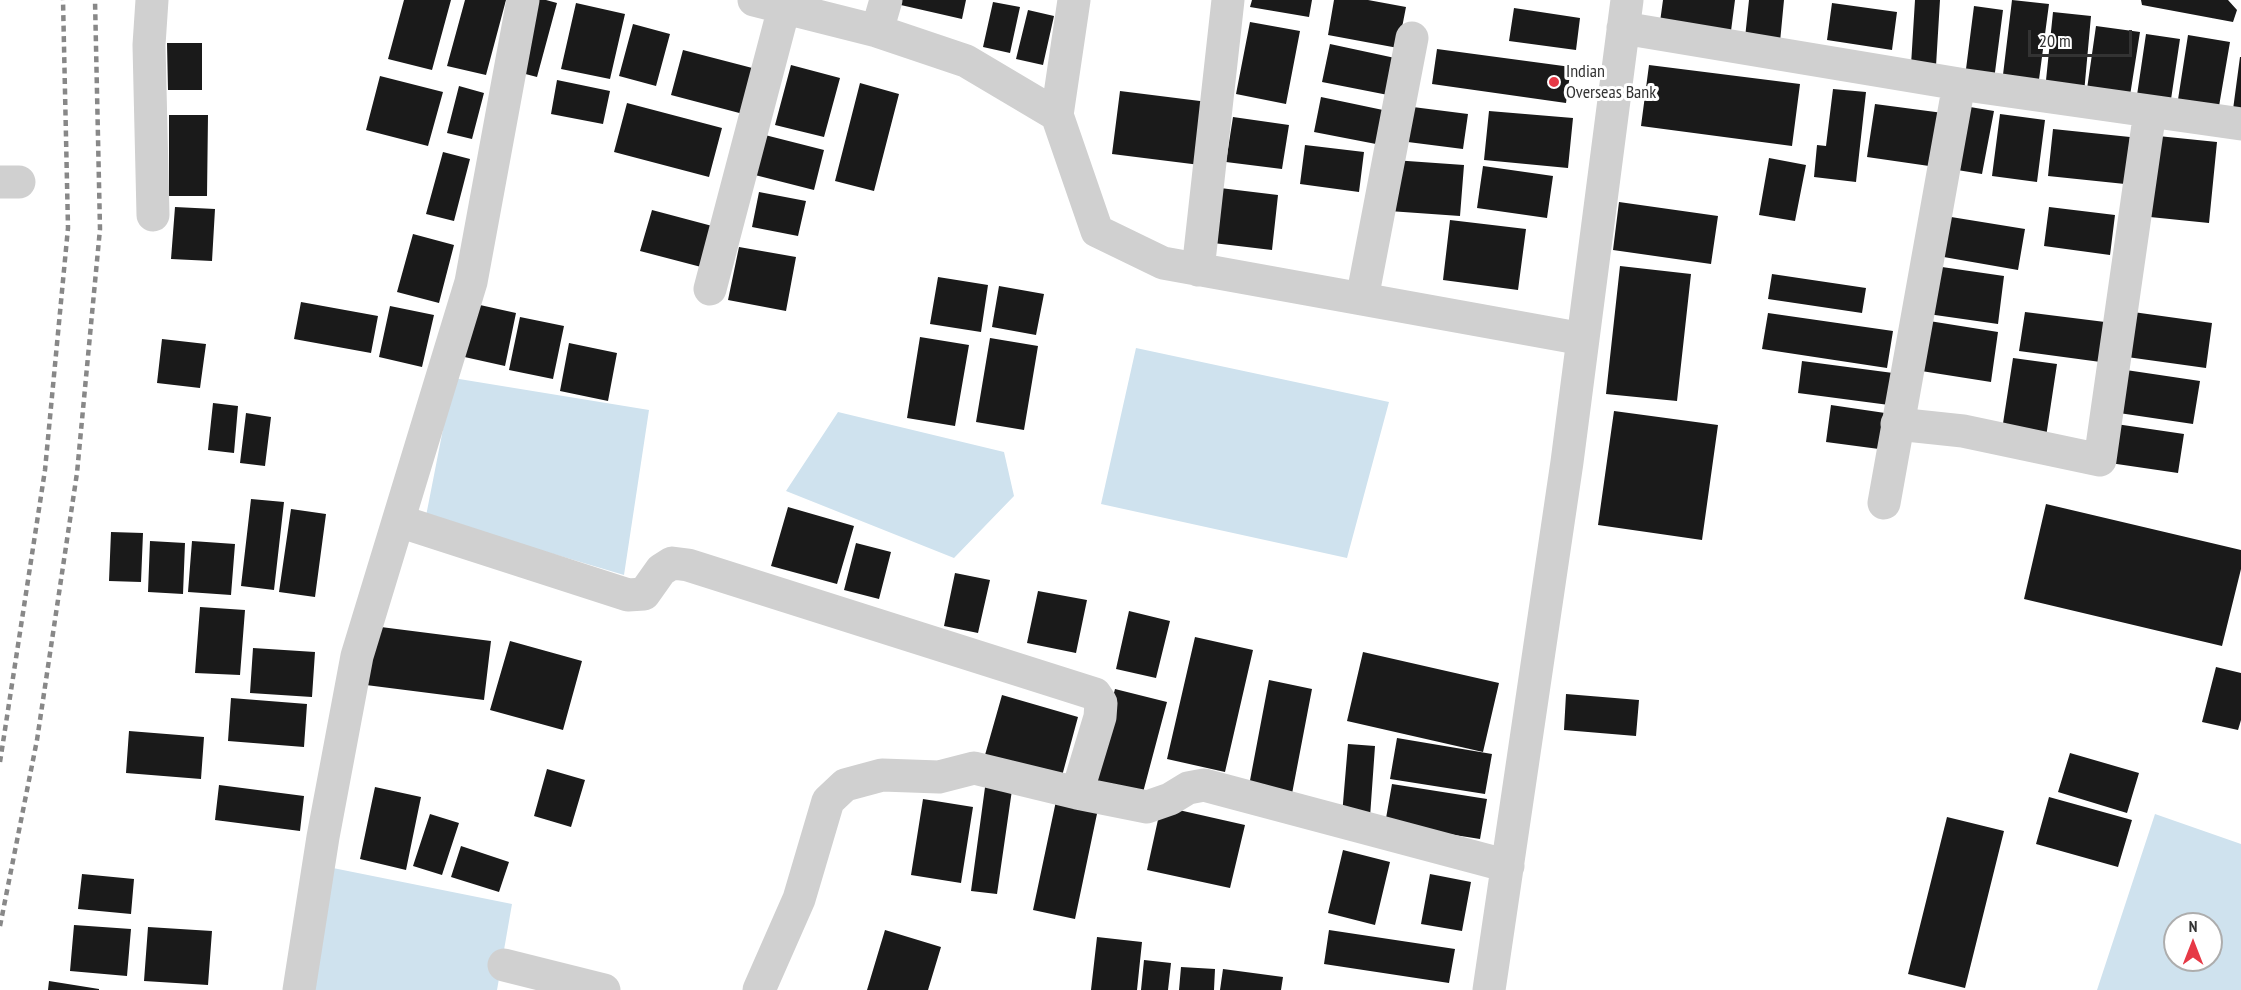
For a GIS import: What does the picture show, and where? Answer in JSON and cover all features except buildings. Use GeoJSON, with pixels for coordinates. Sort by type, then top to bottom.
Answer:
{"type":"FeatureCollection","features":[{"type":"Feature","properties":{"kind":"street"},"geometry":{"type":"LineString","coordinates":[[152,0],[149,45],[153,215]]}},
{"type":"Feature","properties":{"kind":"street"},"geometry":{"type":"LineString","coordinates":[[299,990],[322,837],[357,656],[471,282],[523,0]]}},
{"type":"Feature","properties":{"kind":"street"},"geometry":{"type":"LineString","coordinates":[[877,31],[886,0]]}},
{"type":"Feature","properties":{"kind":"street"},"geometry":{"type":"LineString","coordinates":[[1074,0],[1057,116],[1097,231],[1163,263],[1583,339]]}},
{"type":"Feature","properties":{"kind":"street"},"geometry":{"type":"LineString","coordinates":[[1198,270],[1228,0]]}},
{"type":"Feature","properties":{"kind":"street"},"geometry":{"type":"LineString","coordinates":[[710,289],[769,4],[877,31],[966,61],[1057,116]]}},
{"type":"Feature","properties":{"kind":"street"},"geometry":{"type":"LineString","coordinates":[[1489,990],[1566,474],[1625,14],[1959,84],[2241,124]]}},
{"type":"Feature","properties":{"kind":"street"},"geometry":{"type":"LineString","coordinates":[[1362,299],[1412,38]]}},
{"type":"Feature","properties":{"kind":"street"},"geometry":{"type":"LineString","coordinates":[[1884,503],[1959,84]]}},
{"type":"Feature","properties":{"kind":"street"},"geometry":{"type":"LineString","coordinates":[[1897,424],[1963,431],[2100,460],[2150,111]]}},
{"type":"Feature","properties":{"kind":"street"},"geometry":{"type":"LineString","coordinates":[[399,521],[628,595],[644,594],[661,570],[672,563],[688,565],[1095,694],[1101,703],[1100,717],[1077,793]]}},
{"type":"Feature","properties":{"kind":"street"},"geometry":{"type":"LineString","coordinates":[[759,990],[799,899],[828,801],[845,785],[882,774],[939,777],[974,768],[1147,807],[1170,799],[1188,788],[1204,785],[1508,866]]}},
{"type":"Feature","properties":{"kind":"street"},"geometry":{"type":"LineString","coordinates":[[504,965],[604,990]]}},
{"type":"Feature","properties":{"kind":"water"},"geometry":{"type":"Polygon","coordinates":[[[1136,348],[1389,402],[1347,558],[1101,504],[1136,348]]]}},
{"type":"Feature","properties":{"kind":"water"},"geometry":{"type":"Polygon","coordinates":[[[453,378],[649,410],[624,575],[426,516],[453,378]]]}},
{"type":"Feature","properties":{"kind":"water"},"geometry":{"type":"Polygon","coordinates":[[[838,412],[1004,452],[1014,496],[954,558],[786,491],[838,412]]]}},
{"type":"Feature","properties":{"kind":"water"},"geometry":{"type":"Polygon","coordinates":[[[2155,814],[2241,844],[2241,990],[2097,990],[2155,814]]]}},
{"type":"Feature","properties":{"kind":"water"},"geometry":{"type":"Polygon","coordinates":[[[313,864],[512,904],[497,990],[297,990],[313,864]]]}},
{"type":"Feature","properties":{"kind":"railway"},"geometry":{"type":"LineString","coordinates":[[0,762],[45,470],[68,228],[63,0]]}},
{"type":"Feature","properties":{"kind":"railway"},"geometry":{"type":"LineString","coordinates":[[0,926],[37,740],[77,473],[100,229],[95,0]]}},
{"type":"Feature","properties":{"kind":"place","name":"Indian Overseas Bank"},"geometry":{"type":"Point","coordinates":[1554,82]}}]}
